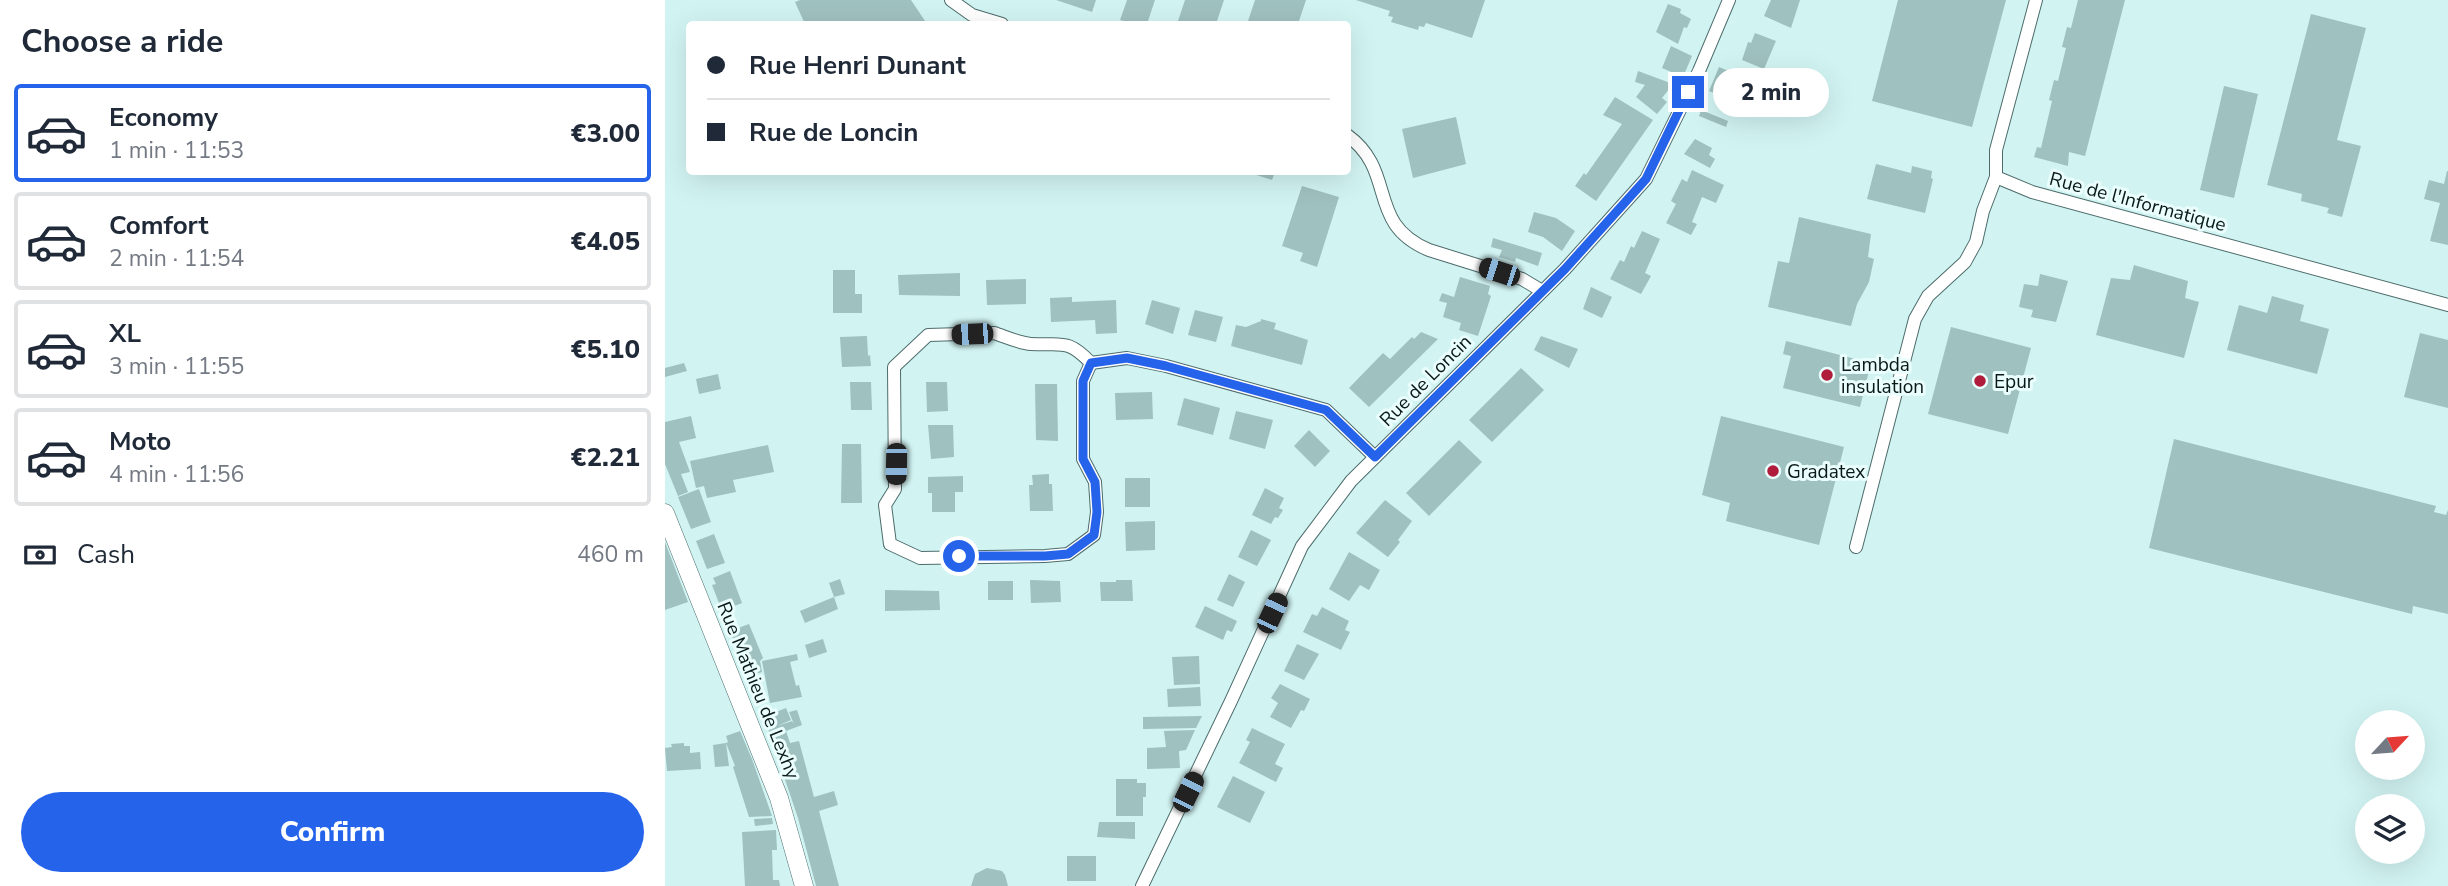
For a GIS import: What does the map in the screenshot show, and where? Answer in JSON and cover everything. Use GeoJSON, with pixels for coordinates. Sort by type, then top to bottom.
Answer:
{"type":"FeatureCollection","features":[{"type":"Feature","properties":{"kind":"main road","name":"Rue Mathieu de Lexhy"},"geometry":{"type":"LineString","coordinates":[[665,513],[769,772],[787,823],[804,886]]}},
{"type":"Feature","properties":{"kind":"street"},"geometry":{"type":"LineString","coordinates":[[951,0],[972,15],[992,21]]}},
{"type":"Feature","properties":{"kind":"street","name":"Rue de Loncin"},"geometry":{"type":"LineString","coordinates":[[1142,886],[1302,546],[1351,481],[1565,269],[1646,179],[1699,71],[1729,0]]}},
{"type":"Feature","properties":{"kind":"street"},"geometry":{"type":"LineString","coordinates":[[1856,547],[1915,319],[1928,296],[1965,262],[1976,242],[1983,211],[1996,177],[1996,150],[2036,0]]}},
{"type":"Feature","properties":{"kind":"street"},"geometry":{"type":"LineString","coordinates":[[1351,138],[1361,145],[1376,167],[1389,215],[1401,234],[1429,250],[1522,279],[1542,291]]}},
{"type":"Feature","properties":{"kind":"street","name":"Rue de l'Informatique"},"geometry":{"type":"LineString","coordinates":[[1996,177],[2032,192],[2448,305]]}},
{"type":"Feature","properties":{"kind":"street"},"geometry":{"type":"LineString","coordinates":[[994,333],[1028,344],[1068,344],[1091,363],[1083,381],[1083,459],[1095,482],[1097,512],[1094,535],[1068,554],[1045,556],[920,558],[890,544],[885,505],[895,489],[894,367],[928,335],[994,333]]}},
{"type":"Feature","properties":{"kind":"street"},"geometry":{"type":"LineString","coordinates":[[1091,363],[1127,358],[1153,363],[1326,410],[1375,457]]}},
{"type":"Feature","properties":{"kind":"building"},"geometry":{"type":"Polygon","coordinates":[[[911,0],[925,21],[804,21],[795,2],[911,0]]]}},
{"type":"Feature","properties":{"kind":"building"},"geometry":{"type":"Polygon","coordinates":[[[1056,0],[1096,0],[1092,12],[1056,0]]]}},
{"type":"Feature","properties":{"kind":"building"},"geometry":{"type":"Polygon","coordinates":[[[1127,0],[1155,0],[1148,21],[1120,20],[1127,0]]]}},
{"type":"Feature","properties":{"kind":"building"},"geometry":{"type":"Polygon","coordinates":[[[1185,0],[1224,0],[1217,21],[1178,21],[1185,0]]]}},
{"type":"Feature","properties":{"kind":"building"},"geometry":{"type":"Polygon","coordinates":[[[1255,0],[1306,0],[1299,21],[1248,21],[1255,0]]]}},
{"type":"Feature","properties":{"kind":"building"},"geometry":{"type":"Polygon","coordinates":[[[1356,0],[1485,0],[1472,38],[1426,23],[1424,27],[1419,26],[1418,30],[1391,22],[1393,17],[1388,16],[1390,11],[1356,0]]]}},
{"type":"Feature","properties":{"kind":"building"},"geometry":{"type":"Polygon","coordinates":[[[1771,0],[1800,0],[1791,28],[1764,16],[1771,0]]]}},
{"type":"Feature","properties":{"kind":"building"},"geometry":{"type":"Polygon","coordinates":[[[1898,0],[2006,0],[1972,127],[1872,101],[1898,0]]]}},
{"type":"Feature","properties":{"kind":"building"},"geometry":{"type":"Polygon","coordinates":[[[2078,0],[2125,0],[2085,156],[2069,152],[2068,166],[2034,157],[2037,147],[2041,148],[2054,80],[2058,81],[2066,48],[2062,47],[2067,27],[2071,28],[2078,0]]]}},
{"type":"Feature","properties":{"kind":"building"},"geometry":{"type":"Polygon","coordinates":[[[1668,4],[1681,9],[1680,13],[1691,19],[1687,28],[1684,27],[1678,44],[1656,32],[1668,4]]]}},
{"type":"Feature","properties":{"kind":"building"},"geometry":{"type":"Polygon","coordinates":[[[2311,14],[2366,28],[2337,140],[2361,146],[2342,217],[2327,213],[2329,208],[2301,201],[2302,194],[2267,185],[2311,14]]]}},
{"type":"Feature","properties":{"kind":"building"},"geometry":{"type":"Polygon","coordinates":[[[1755,33],[1776,41],[1764,69],[1742,60],[1748,42],[1751,43],[1755,33]]]}},
{"type":"Feature","properties":{"kind":"building"},"geometry":{"type":"Polygon","coordinates":[[[1671,46],[1692,56],[1683,77],[1662,68],[1671,46]]]}},
{"type":"Feature","properties":{"kind":"building"},"geometry":{"type":"Polygon","coordinates":[[[1719,67],[1750,80],[1748,86],[1792,103],[1787,116],[1742,100],[1741,104],[1709,91],[1719,67]]]}},
{"type":"Feature","properties":{"kind":"building"},"geometry":{"type":"Polygon","coordinates":[[[1638,71],[1673,84],[1662,98],[1667,102],[1657,114],[1636,97],[1645,85],[1635,82],[1638,71]]]}},
{"type":"Feature","properties":{"kind":"building"},"geometry":{"type":"Polygon","coordinates":[[[2224,86],[2258,94],[2234,198],[2200,190],[2224,86]]]}},
{"type":"Feature","properties":{"kind":"building"},"geometry":{"type":"Polygon","coordinates":[[[1615,97],[1653,120],[1596,201],[1575,186],[1584,173],[1586,175],[1622,124],[1603,115],[1615,97]]]}},
{"type":"Feature","properties":{"kind":"building"},"geometry":{"type":"Polygon","coordinates":[[[1701,110],[1728,121],[1726,127],[1699,116],[1701,110]]]}},
{"type":"Feature","properties":{"kind":"building"},"geometry":{"type":"Polygon","coordinates":[[[1456,117],[1466,164],[1413,178],[1402,129],[1456,117]]]}},
{"type":"Feature","properties":{"kind":"building"},"geometry":{"type":"Polygon","coordinates":[[[1695,139],[1712,148],[1709,155],[1715,159],[1710,168],[1684,154],[1695,139]]]}},
{"type":"Feature","properties":{"kind":"building"},"geometry":{"type":"Polygon","coordinates":[[[1876,164],[1911,173],[1912,166],[1932,171],[1933,179],[1925,213],[1867,199],[1876,164]]]}},
{"type":"Feature","properties":{"kind":"building"},"geometry":{"type":"Polygon","coordinates":[[[1692,170],[1724,185],[1716,203],[1702,197],[1692,222],[1697,224],[1691,235],[1666,223],[1676,204],[1671,201],[1682,179],[1687,182],[1692,170]]]}},
{"type":"Feature","properties":{"kind":"building"},"geometry":{"type":"Polygon","coordinates":[[[2447,171],[2448,245],[2430,241],[2440,203],[2424,199],[2429,180],[2444,184],[2447,171]]]}},
{"type":"Feature","properties":{"kind":"building"},"geometry":{"type":"Polygon","coordinates":[[[1256,175],[1274,175],[1272,180],[1256,175]]]}},
{"type":"Feature","properties":{"kind":"building"},"geometry":{"type":"Polygon","coordinates":[[[1302,186],[1339,197],[1317,267],[1300,261],[1303,253],[1282,246],[1302,186]]]}},
{"type":"Feature","properties":{"kind":"building"},"geometry":{"type":"Polygon","coordinates":[[[1534,212],[1556,218],[1575,231],[1562,251],[1543,237],[1528,232],[1534,212]]]}},
{"type":"Feature","properties":{"kind":"building"},"geometry":{"type":"Polygon","coordinates":[[[1799,217],[1871,234],[1868,257],[1874,259],[1869,282],[1857,304],[1851,326],[1768,307],[1778,261],[1789,263],[1799,217]]]}},
{"type":"Feature","properties":{"kind":"building"},"geometry":{"type":"Polygon","coordinates":[[[1642,231],[1660,239],[1645,273],[1651,276],[1641,294],[1610,279],[1620,260],[1624,262],[1631,246],[1634,248],[1642,231]]]}},
{"type":"Feature","properties":{"kind":"building"},"geometry":{"type":"Polygon","coordinates":[[[1493,238],[1542,253],[1538,266],[1516,258],[1515,262],[1499,257],[1502,250],[1491,247],[1493,238]]]}},
{"type":"Feature","properties":{"kind":"building"},"geometry":{"type":"Polygon","coordinates":[[[2134,265],[2188,281],[2185,298],[2199,302],[2184,358],[2096,335],[2111,278],[2130,280],[2134,265]]]}},
{"type":"Feature","properties":{"kind":"building"},"geometry":{"type":"Polygon","coordinates":[[[833,270],[855,270],[855,294],[862,294],[862,313],[833,313],[833,270]]]}},
{"type":"Feature","properties":{"kind":"building"},"geometry":{"type":"Polygon","coordinates":[[[960,273],[960,296],[899,295],[898,275],[960,273]]]}},
{"type":"Feature","properties":{"kind":"building"},"geometry":{"type":"Polygon","coordinates":[[[2040,274],[2068,281],[2056,322],[2031,317],[2033,310],[2019,307],[2024,284],[2038,286],[2040,274]]]}},
{"type":"Feature","properties":{"kind":"building"},"geometry":{"type":"Polygon","coordinates":[[[1460,277],[1490,286],[1488,294],[1491,296],[1478,336],[1459,330],[1461,323],[1443,317],[1447,303],[1439,301],[1442,293],[1454,297],[1460,277]]]}},
{"type":"Feature","properties":{"kind":"building"},"geometry":{"type":"Polygon","coordinates":[[[1026,279],[1026,304],[987,305],[986,280],[1026,279]]]}},
{"type":"Feature","properties":{"kind":"building"},"geometry":{"type":"Polygon","coordinates":[[[1591,287],[1612,297],[1602,318],[1583,309],[1591,287]]]}},
{"type":"Feature","properties":{"kind":"building"},"geometry":{"type":"Polygon","coordinates":[[[2272,296],[2304,305],[2300,321],[2329,329],[2317,374],[2227,350],[2239,305],[2267,313],[2272,296]]]}},
{"type":"Feature","properties":{"kind":"building"},"geometry":{"type":"Polygon","coordinates":[[[1072,297],[1072,302],[1116,300],[1117,333],[1096,334],[1095,320],[1051,322],[1050,298],[1072,297]]]}},
{"type":"Feature","properties":{"kind":"building"},"geometry":{"type":"Polygon","coordinates":[[[1152,300],[1180,308],[1173,334],[1145,324],[1152,300]]]}},
{"type":"Feature","properties":{"kind":"building"},"geometry":{"type":"Polygon","coordinates":[[[1195,310],[1223,317],[1216,342],[1188,335],[1195,310]]]}},
{"type":"Feature","properties":{"kind":"building"},"geometry":{"type":"Polygon","coordinates":[[[1261,319],[1276,323],[1274,329],[1308,340],[1302,365],[1231,346],[1236,325],[1246,327],[1261,319]]]}},
{"type":"Feature","properties":{"kind":"building","name":"Epur"},"geometry":{"type":"Polygon","coordinates":[[[1951,327],[2031,348],[2008,434],[1928,414],[1951,327]]]}},
{"type":"Feature","properties":{"kind":"building"},"geometry":{"type":"Polygon","coordinates":[[[1421,332],[1438,339],[1369,407],[1349,388],[1383,353],[1390,359],[1412,337],[1414,339],[1421,332]]]}},
{"type":"Feature","properties":{"kind":"building"},"geometry":{"type":"Polygon","coordinates":[[[2420,333],[2448,340],[2448,408],[2404,397],[2420,333]]]}},
{"type":"Feature","properties":{"kind":"building"},"geometry":{"type":"Polygon","coordinates":[[[867,336],[871,366],[842,367],[840,337],[867,336]]]}},
{"type":"Feature","properties":{"kind":"building"},"geometry":{"type":"Polygon","coordinates":[[[1541,336],[1578,349],[1569,368],[1534,350],[1541,336]]]}},
{"type":"Feature","properties":{"kind":"building","name":"Lambda insulation"},"geometry":{"type":"Polygon","coordinates":[[[1786,341],[1871,363],[1860,407],[1783,388],[1791,356],[1783,354],[1786,341]]]}},
{"type":"Feature","properties":{"kind":"building"},"geometry":{"type":"Polygon","coordinates":[[[684,363],[687,371],[665,377],[665,368],[684,363]]]}},
{"type":"Feature","properties":{"kind":"building"},"geometry":{"type":"Polygon","coordinates":[[[1521,368],[1544,390],[1492,442],[1469,420],[1521,368]]]}},
{"type":"Feature","properties":{"kind":"building"},"geometry":{"type":"Polygon","coordinates":[[[718,374],[721,389],[699,394],[696,379],[718,374]]]}},
{"type":"Feature","properties":{"kind":"building"},"geometry":{"type":"Polygon","coordinates":[[[850,382],[871,382],[872,410],[851,410],[850,382]]]}},
{"type":"Feature","properties":{"kind":"building"},"geometry":{"type":"Polygon","coordinates":[[[926,382],[947,382],[948,411],[927,412],[926,382]]]}},
{"type":"Feature","properties":{"kind":"building"},"geometry":{"type":"Polygon","coordinates":[[[1035,384],[1057,384],[1058,441],[1036,440],[1035,384]]]}},
{"type":"Feature","properties":{"kind":"building"},"geometry":{"type":"Polygon","coordinates":[[[1152,392],[1153,419],[1116,420],[1115,393],[1152,392]]]}},
{"type":"Feature","properties":{"kind":"building"},"geometry":{"type":"Polygon","coordinates":[[[1184,398],[1220,408],[1213,435],[1177,425],[1184,398]]]}},
{"type":"Feature","properties":{"kind":"building"},"geometry":{"type":"Polygon","coordinates":[[[1236,411],[1273,420],[1265,449],[1229,439],[1236,411]]]}},
{"type":"Feature","properties":{"kind":"building"},"geometry":{"type":"Polygon","coordinates":[[[691,416],[696,438],[679,442],[690,472],[681,474],[688,492],[678,496],[665,464],[665,422],[691,416]]]}},
{"type":"Feature","properties":{"kind":"building","name":"Gradatex"},"geometry":{"type":"Polygon","coordinates":[[[1721,416],[1844,447],[1819,545],[1726,521],[1730,503],[1702,495],[1721,416]]]}},
{"type":"Feature","properties":{"kind":"building"},"geometry":{"type":"Polygon","coordinates":[[[928,425],[953,425],[954,457],[931,459],[928,425]]]}},
{"type":"Feature","properties":{"kind":"building"},"geometry":{"type":"Polygon","coordinates":[[[1309,430],[1330,451],[1315,467],[1294,446],[1309,430]]]}},
{"type":"Feature","properties":{"kind":"building"},"geometry":{"type":"Polygon","coordinates":[[[2174,439],[2436,506],[2434,512],[2446,515],[2448,510],[2448,614],[2413,606],[2412,614],[2149,548],[2174,439]]]}},
{"type":"Feature","properties":{"kind":"building"},"geometry":{"type":"Polygon","coordinates":[[[1459,440],[1482,462],[1429,516],[1406,493],[1459,440]]]}},
{"type":"Feature","properties":{"kind":"building"},"geometry":{"type":"Polygon","coordinates":[[[842,444],[861,444],[862,503],[841,503],[842,444]]]}},
{"type":"Feature","properties":{"kind":"building"},"geometry":{"type":"Polygon","coordinates":[[[768,445],[774,472],[733,480],[736,492],[707,498],[704,486],[696,488],[690,461],[768,445]]]}},
{"type":"Feature","properties":{"kind":"building"},"geometry":{"type":"Polygon","coordinates":[[[1049,474],[1053,511],[1030,511],[1029,485],[1033,485],[1032,475],[1049,474]]]}},
{"type":"Feature","properties":{"kind":"building"},"geometry":{"type":"Polygon","coordinates":[[[963,476],[963,492],[955,492],[955,512],[932,512],[932,493],[928,493],[928,477],[963,476]]]}},
{"type":"Feature","properties":{"kind":"building"},"geometry":{"type":"Polygon","coordinates":[[[1125,478],[1150,478],[1150,507],[1125,507],[1125,478]]]}},
{"type":"Feature","properties":{"kind":"building"},"geometry":{"type":"Polygon","coordinates":[[[1265,488],[1284,498],[1279,508],[1283,510],[1271,524],[1252,515],[1265,488]]]}},
{"type":"Feature","properties":{"kind":"building"},"geometry":{"type":"Polygon","coordinates":[[[699,489],[711,522],[691,529],[678,497],[699,489]]]}},
{"type":"Feature","properties":{"kind":"building"},"geometry":{"type":"Polygon","coordinates":[[[1385,500],[1412,521],[1388,557],[1356,533],[1385,500]]]}},
{"type":"Feature","properties":{"kind":"building"},"geometry":{"type":"Polygon","coordinates":[[[1155,521],[1155,550],[1126,551],[1125,522],[1155,521]]]}},
{"type":"Feature","properties":{"kind":"building"},"geometry":{"type":"Polygon","coordinates":[[[1251,530],[1271,540],[1257,566],[1238,557],[1251,530]]]}},
{"type":"Feature","properties":{"kind":"building"},"geometry":{"type":"Polygon","coordinates":[[[714,534],[725,563],[707,569],[696,541],[714,534]]]}},
{"type":"Feature","properties":{"kind":"building"},"geometry":{"type":"Polygon","coordinates":[[[665,542],[688,602],[665,610],[665,542]]]}},
{"type":"Feature","properties":{"kind":"building"},"geometry":{"type":"Polygon","coordinates":[[[1349,552],[1380,570],[1369,590],[1360,585],[1349,601],[1329,589],[1349,552]]]}},
{"type":"Feature","properties":{"kind":"building"},"geometry":{"type":"Polygon","coordinates":[[[730,571],[742,603],[722,611],[712,585],[716,584],[713,578],[730,571]]]}},
{"type":"Feature","properties":{"kind":"building"},"geometry":{"type":"Polygon","coordinates":[[[1229,574],[1245,582],[1233,607],[1217,600],[1229,574]]]}},
{"type":"Feature","properties":{"kind":"building"},"geometry":{"type":"Polygon","coordinates":[[[840,579],[845,594],[834,597],[829,583],[840,579]]]}},
{"type":"Feature","properties":{"kind":"building"},"geometry":{"type":"Polygon","coordinates":[[[1030,580],[1060,581],[1061,602],[1031,603],[1030,580]]]}},
{"type":"Feature","properties":{"kind":"building"},"geometry":{"type":"Polygon","coordinates":[[[1132,580],[1133,601],[1101,601],[1100,582],[1132,580]]]}},
{"type":"Feature","properties":{"kind":"building"},"geometry":{"type":"Polygon","coordinates":[[[988,581],[1013,581],[1013,600],[988,600],[988,581]]]}},
{"type":"Feature","properties":{"kind":"building"},"geometry":{"type":"Polygon","coordinates":[[[885,590],[939,591],[940,610],[885,611],[885,590]]]}},
{"type":"Feature","properties":{"kind":"building"},"geometry":{"type":"Polygon","coordinates":[[[834,597],[838,609],[805,623],[800,611],[834,597]]]}},
{"type":"Feature","properties":{"kind":"building"},"geometry":{"type":"Polygon","coordinates":[[[1205,606],[1237,621],[1232,632],[1227,630],[1223,640],[1195,627],[1205,606]]]}},
{"type":"Feature","properties":{"kind":"building"},"geometry":{"type":"Polygon","coordinates":[[[1322,607],[1349,621],[1345,630],[1350,632],[1341,650],[1303,632],[1312,614],[1317,616],[1322,607]]]}},
{"type":"Feature","properties":{"kind":"building"},"geometry":{"type":"Polygon","coordinates":[[[749,624],[763,658],[760,661],[762,672],[748,677],[730,631],[749,624]]]}},
{"type":"Feature","properties":{"kind":"building"},"geometry":{"type":"Polygon","coordinates":[[[823,639],[827,652],[809,658],[805,645],[823,639]]]}},
{"type":"Feature","properties":{"kind":"building"},"geometry":{"type":"Polygon","coordinates":[[[1297,644],[1319,654],[1304,680],[1284,671],[1297,644]]]}},
{"type":"Feature","properties":{"kind":"building"},"geometry":{"type":"Polygon","coordinates":[[[797,654],[798,660],[790,662],[796,686],[799,685],[802,697],[770,703],[762,661],[797,654]]]}},
{"type":"Feature","properties":{"kind":"building"},"geometry":{"type":"Polygon","coordinates":[[[1199,656],[1200,684],[1174,685],[1172,657],[1199,656]]]}},
{"type":"Feature","properties":{"kind":"building"},"geometry":{"type":"Polygon","coordinates":[[[1280,684],[1310,699],[1291,728],[1270,717],[1278,703],[1271,698],[1280,684]]]}},
{"type":"Feature","properties":{"kind":"building"},"geometry":{"type":"Polygon","coordinates":[[[1200,687],[1201,706],[1168,707],[1167,689],[1200,687]]]}},
{"type":"Feature","properties":{"kind":"building"},"geometry":{"type":"Polygon","coordinates":[[[786,708],[791,720],[777,726],[792,721],[794,724],[789,712],[797,710],[802,725],[786,731],[790,743],[799,741],[814,797],[834,791],[838,805],[819,811],[839,886],[816,886],[798,818],[764,717],[786,708]]]}},
{"type":"Feature","properties":{"kind":"building"},"geometry":{"type":"Polygon","coordinates":[[[1202,716],[1196,728],[1143,729],[1143,717],[1202,716]]]}},
{"type":"Feature","properties":{"kind":"building"},"geometry":{"type":"Polygon","coordinates":[[[1252,728],[1285,744],[1275,764],[1283,768],[1276,782],[1239,763],[1250,742],[1246,740],[1252,728]]]}},
{"type":"Feature","properties":{"kind":"building"},"geometry":{"type":"Polygon","coordinates":[[[1195,730],[1186,750],[1179,751],[1180,768],[1147,769],[1147,748],[1166,747],[1164,731],[1195,730]]]}},
{"type":"Feature","properties":{"kind":"building"},"geometry":{"type":"Polygon","coordinates":[[[740,731],[772,816],[749,817],[726,743],[726,736],[740,731]]]}},
{"type":"Feature","properties":{"kind":"building"},"geometry":{"type":"Polygon","coordinates":[[[684,743],[684,746],[690,746],[690,753],[700,752],[701,769],[667,771],[665,748],[672,747],[671,744],[684,743]]]}},
{"type":"Feature","properties":{"kind":"building"},"geometry":{"type":"Polygon","coordinates":[[[726,743],[729,766],[715,767],[713,745],[726,743]]]}},
{"type":"Feature","properties":{"kind":"building"},"geometry":{"type":"Polygon","coordinates":[[[1233,776],[1265,792],[1250,823],[1217,807],[1233,776]]]}},
{"type":"Feature","properties":{"kind":"building"},"geometry":{"type":"Polygon","coordinates":[[[1116,779],[1137,779],[1137,783],[1146,783],[1143,816],[1116,816],[1116,779]]]}},
{"type":"Feature","properties":{"kind":"building"},"geometry":{"type":"Polygon","coordinates":[[[772,818],[773,824],[755,826],[754,819],[772,818]]]}},
{"type":"Feature","properties":{"kind":"building"},"geometry":{"type":"Polygon","coordinates":[[[1099,822],[1135,822],[1135,839],[1097,837],[1099,822]]]}},
{"type":"Feature","properties":{"kind":"building"},"geometry":{"type":"Polygon","coordinates":[[[776,830],[777,850],[772,850],[773,880],[779,880],[780,886],[745,886],[742,832],[776,830]]]}},
{"type":"Feature","properties":{"kind":"building"},"geometry":{"type":"Polygon","coordinates":[[[1067,856],[1096,856],[1096,881],[1067,881],[1067,856]]]}},
{"type":"Feature","properties":{"kind":"building"},"geometry":{"type":"Polygon","coordinates":[[[987,868],[1002,871],[1008,886],[971,886],[975,874],[987,868]]]}},
{"type":"Feature","properties":{"kind":"place","name":"Lambda insulation"},"geometry":{"type":"Point","coordinates":[1827,375]}},
{"type":"Feature","properties":{"kind":"place","name":"Epur"},"geometry":{"type":"Point","coordinates":[1980,381]}},
{"type":"Feature","properties":{"kind":"place","name":"Gradatex"},"geometry":{"type":"Point","coordinates":[1773,471]}},
{"type":"Feature","properties":{"kind":"route"},"geometry":{"type":"LineString","coordinates":[[959,556],[1068,554],[1094,535],[1097,512],[1095,482],[1083,459],[1083,381],[1091,363],[1127,358],[1166,366],[1326,410],[1375,457],[1565,269],[1646,179],[1688,92]]}}]}
